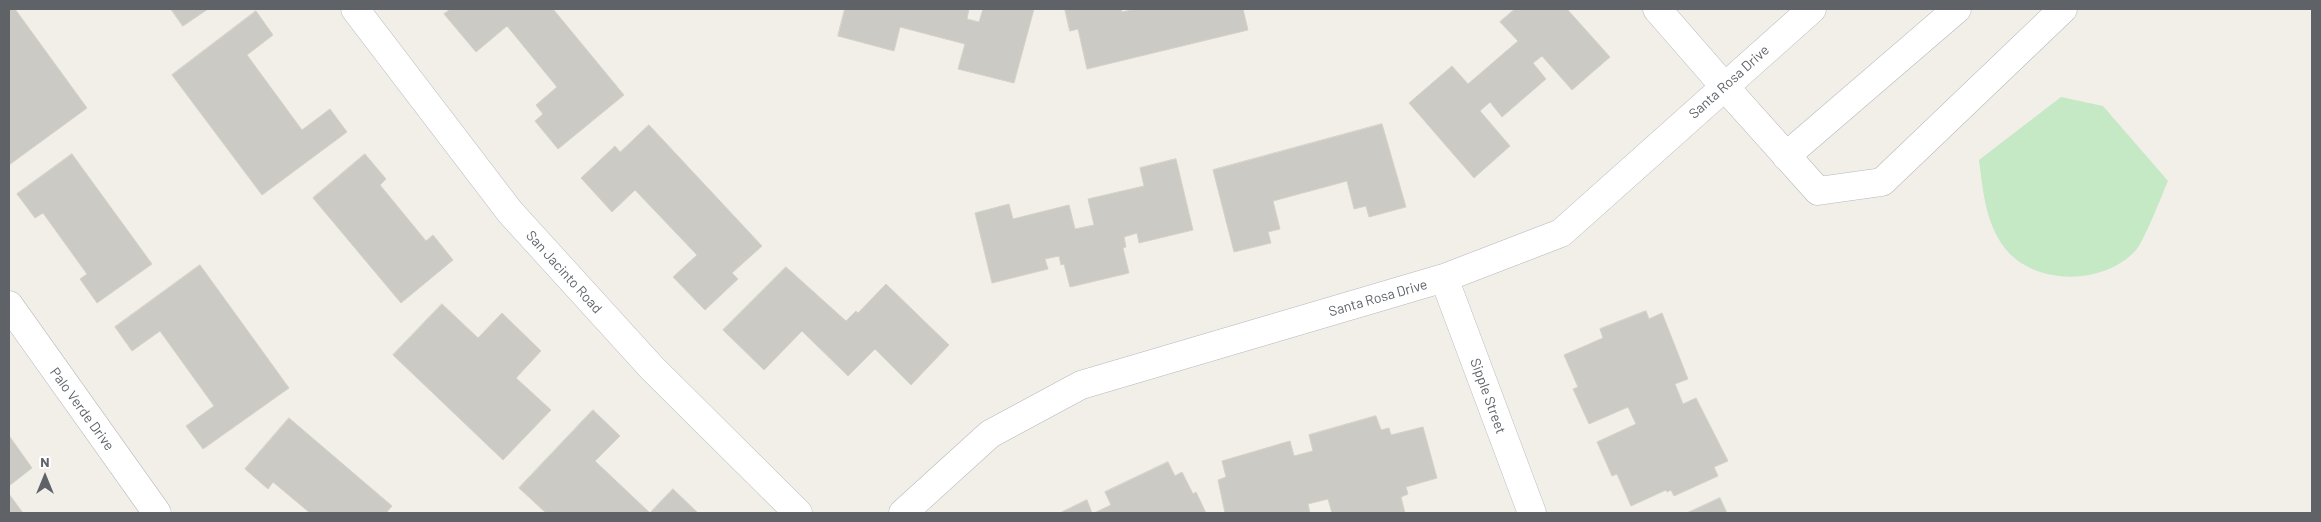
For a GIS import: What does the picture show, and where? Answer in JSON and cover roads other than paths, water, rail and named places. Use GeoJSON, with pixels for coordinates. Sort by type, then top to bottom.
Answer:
{"type":"FeatureCollection","features":[{"type":"Feature","properties":{"kind":"street","name":"San Jacinto Road"},"geometry":{"type":"LineString","coordinates":[[355,9],[510,212],[652,368],[798,513]]}},
{"type":"Feature","properties":{"kind":"street"},"geometry":{"type":"LineString","coordinates":[[1657,9],[1818,191],[1882,182],[2063,9]]}},
{"type":"Feature","properties":{"kind":"street","name":"Santa Rosa Drive"},"geometry":{"type":"LineString","coordinates":[[903,513],[990,434],[1081,385],[1444,278],[1561,233],[1812,9]]}},
{"type":"Feature","properties":{"kind":"street"},"geometry":{"type":"LineString","coordinates":[[1786,156],[1957,9]]}},
{"type":"Feature","properties":{"kind":"street","name":"Sipple Street"},"geometry":{"type":"LineString","coordinates":[[1444,278],[1532,513]]}},
{"type":"Feature","properties":{"kind":"street","name":"Palo Verde Drive"},"geometry":{"type":"LineString","coordinates":[[9,305],[157,513]]}}]}
